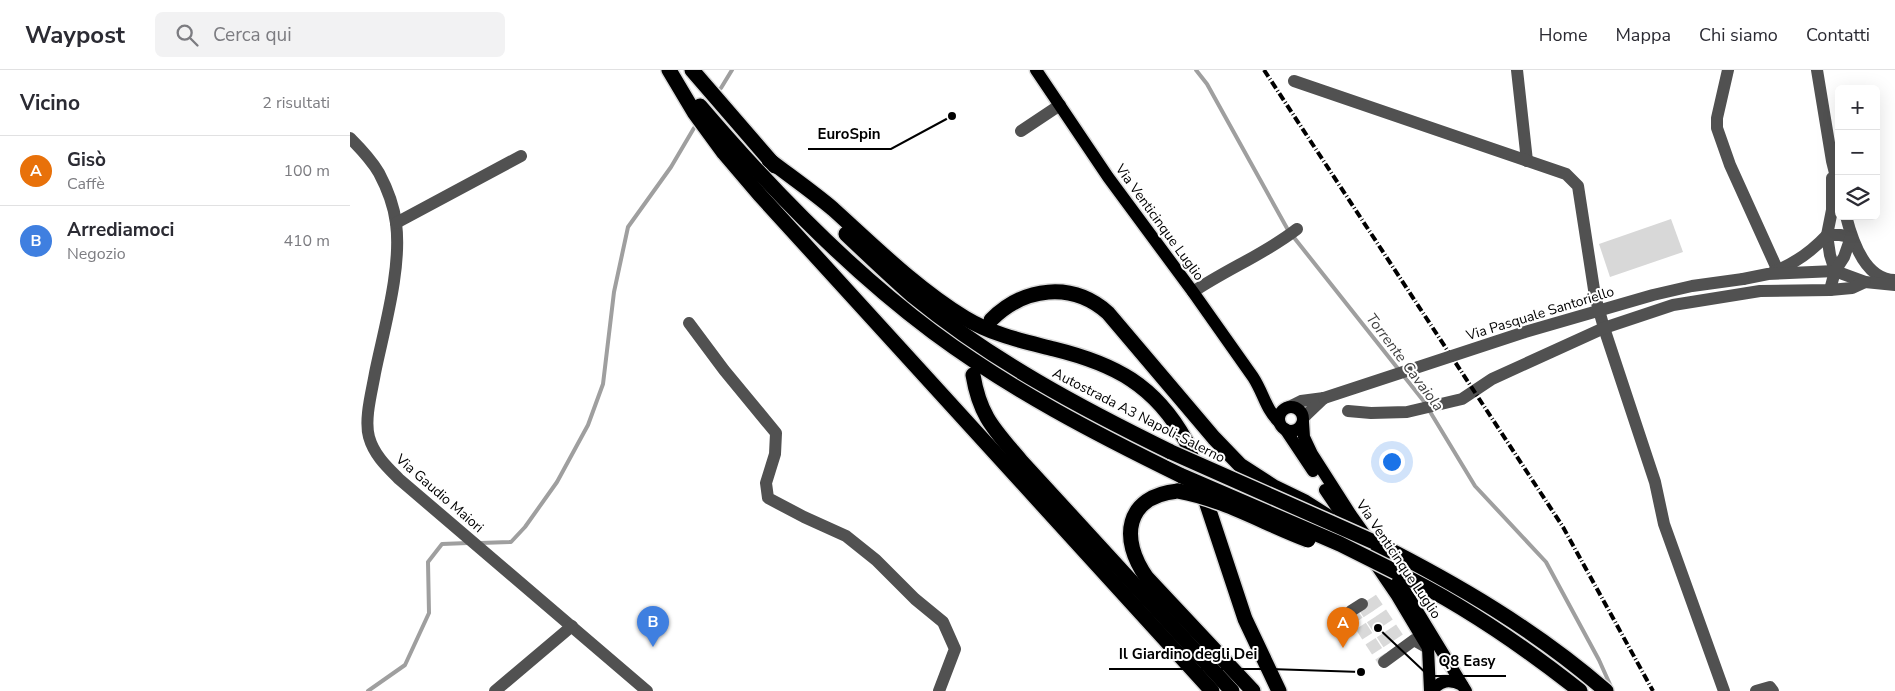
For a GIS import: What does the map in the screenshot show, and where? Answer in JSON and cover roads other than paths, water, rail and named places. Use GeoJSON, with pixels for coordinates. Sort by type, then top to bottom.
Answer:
{"type":"FeatureCollection","features":[{"type":"Feature","properties":{"kind":"highway"},"geometry":{"type":"LineString","coordinates":[[670,70],[774,190],[850,262],[934,333],[997,376],[1108,440],[1182,476],[1249,504],[1374,561],[1438,594],[1512,640],[1580,691]]}},
{"type":"Feature","properties":{"kind":"highway"},"geometry":{"type":"LineString","coordinates":[[670,70],[694,112],[724,153],[759,194],[1212,691]]}},
{"type":"Feature","properties":{"kind":"highway","name":"Autostrada A3 Napoli-Salerno"},"geometry":{"type":"LineString","coordinates":[[692,70],[769,160],[885,271],[942,317],[1009,365],[1043,386],[1171,452],[1347,529],[1422,566],[1524,628],[1606,691]]}},
{"type":"Feature","properties":{"kind":"highway"},"geometry":{"type":"LineString","coordinates":[[769,160],[830,207],[919,286],[966,318],[992,332],[1022,342],[1085,358],[1112,369],[1135,381],[1153,395],[1175,420],[1186,441],[1245,619],[1279,691]]}},
{"type":"Feature","properties":{"kind":"highway"},"geometry":{"type":"LineString","coordinates":[[991,320],[1004,307],[1037,293],[1067,293],[1091,300],[1108,313],[1240,465],[1274,487],[1305,502],[1347,529]]}},
{"type":"Feature","properties":{"kind":"highway"},"geometry":{"type":"LineString","coordinates":[[973,376],[976,396],[988,420],[1021,461],[1232,691]]}},
{"type":"Feature","properties":{"kind":"highway"},"geometry":{"type":"LineString","coordinates":[[1254,691],[1147,578],[1138,565],[1130,540],[1130,532],[1138,509],[1154,497],[1168,492],[1178,491],[1195,494],[1287,532],[1333,549],[1374,561]]}},
{"type":"Feature","properties":{"kind":"main road","name":"Via Venticinque Luglio"},"geometry":{"type":"LineString","coordinates":[[1036,70],[1142,224],[1262,390],[1269,412],[1282,426],[1394,592],[1428,648],[1431,691]]}},
{"type":"Feature","properties":{"kind":"main road","name":"Via Venticinque Luglio"},"geometry":{"type":"LineString","coordinates":[[1262,390],[1288,407],[1297,408],[1303,420],[1304,436],[1312,454],[1351,515],[1407,594],[1464,688]]}},
{"type":"Feature","properties":{"kind":"main road"},"geometry":{"type":"LineString","coordinates":[[1288,407],[1280,415],[1282,426],[1296,430],[1303,420]]}},
{"type":"Feature","properties":{"kind":"main road","name":"Via Venticinque Luglio"},"geometry":{"type":"LineString","coordinates":[[1431,691],[1436,685],[1443,682],[1455,682],[1464,688]]}},
{"type":"Feature","properties":{"kind":"street"},"geometry":{"type":"LineString","coordinates":[[1517,70],[1527,161]]}},
{"type":"Feature","properties":{"kind":"street"},"geometry":{"type":"LineString","coordinates":[[1728,70],[1717,118],[1717,128],[1773,272]]}},
{"type":"Feature","properties":{"kind":"street"},"geometry":{"type":"LineString","coordinates":[[1817,70],[1836,175]]}},
{"type":"Feature","properties":{"kind":"street"},"geometry":{"type":"LineString","coordinates":[[1294,81],[1566,174],[1578,186],[1590,273],[1604,328],[1655,482],[1664,524],[1724,691]]}},
{"type":"Feature","properties":{"kind":"street"},"geometry":{"type":"LineString","coordinates":[[1021,131],[1060,105]]}},
{"type":"Feature","properties":{"kind":"street","name":"Via Gaudio Maiori"},"geometry":{"type":"LineString","coordinates":[[350,138],[378,171],[388,193],[396,223],[396,256],[392,290],[367,426],[369,438],[379,458],[399,479],[647,691]]}},
{"type":"Feature","properties":{"kind":"street"},"geometry":{"type":"LineString","coordinates":[[396,223],[521,156]]}},
{"type":"Feature","properties":{"kind":"street"},"geometry":{"type":"LineString","coordinates":[[1832,161],[1832,210],[1827,235],[1835,271]]}},
{"type":"Feature","properties":{"kind":"street"},"geometry":{"type":"LineString","coordinates":[[1847,220],[1851,237],[1867,267],[1887,280],[1895,280]]}},
{"type":"Feature","properties":{"kind":"street"},"geometry":{"type":"LineString","coordinates":[[1193,292],[1212,279],[1280,242],[1297,229]]}},
{"type":"Feature","properties":{"kind":"street"},"geometry":{"type":"LineString","coordinates":[[1773,272],[1816,247],[1827,235],[1851,237]]}},
{"type":"Feature","properties":{"kind":"street"},"geometry":{"type":"LineString","coordinates":[[1830,290],[1835,271],[1844,257],[1851,237]]}},
{"type":"Feature","properties":{"kind":"street"},"geometry":{"type":"LineString","coordinates":[[1865,282],[1867,267]]}},
{"type":"Feature","properties":{"kind":"street"},"geometry":{"type":"LineString","coordinates":[[1773,272],[1835,271],[1865,282],[1895,284]]}},
{"type":"Feature","properties":{"kind":"street","name":"Via Pasquale Santoriello"},"geometry":{"type":"LineString","coordinates":[[1288,407],[1300,401],[1324,398],[1525,332],[1653,295],[1773,272]]}},
{"type":"Feature","properties":{"kind":"street"},"geometry":{"type":"LineString","coordinates":[[1348,411],[1371,413],[1407,412],[1462,399],[1492,379],[1604,328],[1673,305],[1760,291],[1852,288],[1865,282]]}},
{"type":"Feature","properties":{"kind":"street"},"geometry":{"type":"LineString","coordinates":[[689,323],[730,378],[776,433],[775,454],[766,483],[768,498],[846,536],[876,560],[915,599],[943,622],[955,649],[939,691]]}},
{"type":"Feature","properties":{"kind":"street","name":"Via Pasquale Santoriello"},"geometry":{"type":"LineString","coordinates":[[1303,420],[1324,398]]}},
{"type":"Feature","properties":{"kind":"street"},"geometry":{"type":"LineString","coordinates":[[495,691],[572,626]]}},
{"type":"Feature","properties":{"kind":"street"},"geometry":{"type":"LineString","coordinates":[[1384,662],[1414,640],[1428,648]]}},
{"type":"Feature","properties":{"kind":"street"},"geometry":{"type":"LineString","coordinates":[[1756,691],[1770,687],[1772,691]]}},
{"type":"Feature","properties":{"kind":"waterway"},"geometry":{"type":"LineString","coordinates":[[721,88],[732,70]]}},
{"type":"Feature","properties":{"kind":"waterway","name":"Torrente Cavaiola"},"geometry":{"type":"LineString","coordinates":[[1196,70],[1207,84],[1288,230],[1426,404]]}},
{"type":"Feature","properties":{"kind":"waterway"},"geometry":{"type":"LineString","coordinates":[[480,543],[511,542],[525,527],[557,482],[588,425],[603,384],[614,292],[628,227],[671,167],[694,128]]}},
{"type":"Feature","properties":{"kind":"waterway","name":"Torrente Cavaiola"},"geometry":{"type":"LineString","coordinates":[[1429,410],[1475,486],[1546,562],[1599,660],[1612,689]]}},
{"type":"Feature","properties":{"kind":"waterway"},"geometry":{"type":"LineString","coordinates":[[368,691],[405,665],[429,613],[428,562],[442,544],[468,543]]}},
{"type":"Feature","properties":{"kind":"tunnel"},"geometry":{"type":"LineString","coordinates":[[1371,598],[1404,647]]}},
{"type":"Feature","properties":{"kind":"tunnel"},"geometry":{"type":"LineString","coordinates":[[1362,604],[1395,654]]}},
{"type":"Feature","properties":{"kind":"tunnel"},"geometry":{"type":"LineString","coordinates":[[1351,611],[1384,662]]}},
{"type":"Feature","properties":{"kind":"railway"},"geometry":{"type":"LineString","coordinates":[[1264,70],[1563,527],[1653,691]]}},
{"type":"Feature","properties":{"kind":"place","name":"EuroSpin"},"geometry":{"type":"Point","coordinates":[952,116]}},
{"type":"Feature","properties":{"kind":"place","name":"Q8 Easy"},"geometry":{"type":"Point","coordinates":[1378,628]}},
{"type":"Feature","properties":{"kind":"place","name":"Arrediamoci"},"geometry":{"type":"Point","coordinates":[653,647]}},
{"type":"Feature","properties":{"kind":"place","name":"Gisò"},"geometry":{"type":"Point","coordinates":[1343,648]}},
{"type":"Feature","properties":{"kind":"place","name":"Il Giardino degli Dei"},"geometry":{"type":"Point","coordinates":[1361,672]}}]}
